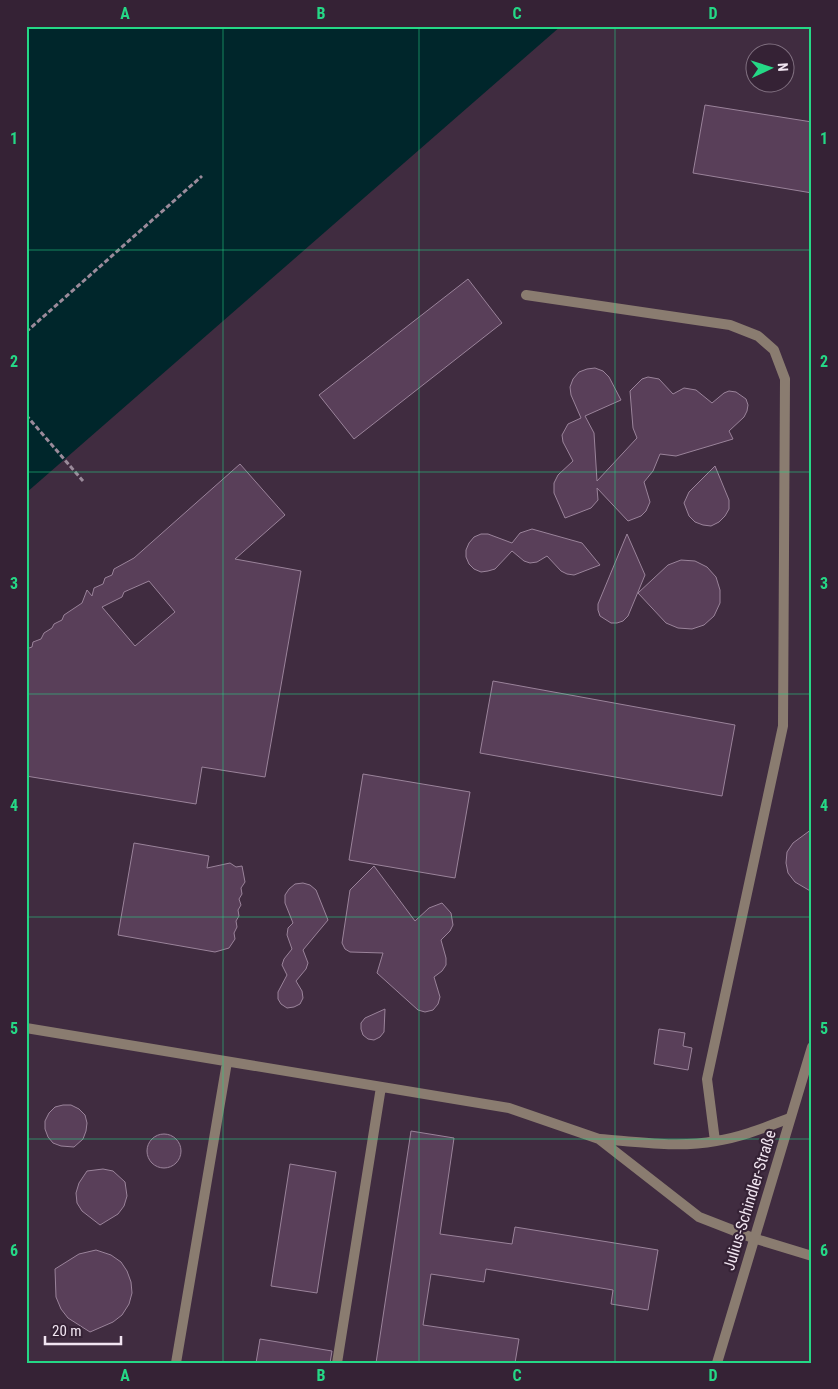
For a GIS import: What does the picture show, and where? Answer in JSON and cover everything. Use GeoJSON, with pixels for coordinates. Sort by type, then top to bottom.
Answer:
{"type":"FeatureCollection","features":[{"type":"Feature","properties":{"kind":"street"},"geometry":{"type":"LineString","coordinates":[[526,295],[730,326],[758,336],[774,350],[785,379],[783,726],[707,1078],[715,1142]]}},
{"type":"Feature","properties":{"kind":"street"},"geometry":{"type":"LineString","coordinates":[[26,1028],[508,1108],[599,1139],[671,1144],[715,1142],[750,1134],[790,1118]]}},
{"type":"Feature","properties":{"kind":"street","name":"Julius-Schindler-Straße"},"geometry":{"type":"LineString","coordinates":[[717,1363],[812,1047]]}},
{"type":"Feature","properties":{"kind":"street"},"geometry":{"type":"LineString","coordinates":[[176,1363],[227,1062]]}},
{"type":"Feature","properties":{"kind":"street"},"geometry":{"type":"LineString","coordinates":[[337,1363],[382,1087]]}},
{"type":"Feature","properties":{"kind":"street"},"geometry":{"type":"LineString","coordinates":[[599,1139],[699,1217],[754,1238],[812,1256]]}},
{"type":"Feature","properties":{"kind":"path"},"geometry":{"type":"LineString","coordinates":[[26,332],[202,176]]}},
{"type":"Feature","properties":{"kind":"path"},"geometry":{"type":"LineString","coordinates":[[26,415],[83,481]]}},
{"type":"Feature","properties":{"kind":"shaded area"},"geometry":{"type":"Polygon","coordinates":[[[26,26],[561,26],[26,493],[26,26]]]}},
{"type":"Feature","properties":{"kind":"building"},"geometry":{"type":"Polygon","coordinates":[[[705,105],[812,122],[812,193],[693,173],[705,105]]]}},
{"type":"Feature","properties":{"kind":"building"},"geometry":{"type":"Polygon","coordinates":[[[468,279],[502,323],[354,439],[319,395],[468,279]]]}},
{"type":"Feature","properties":{"kind":"building"},"geometry":{"type":"Polygon","coordinates":[[[595,368],[603,371],[609,377],[621,400],[585,416],[594,433],[597,481],[637,438],[633,428],[630,391],[642,379],[648,377],[659,379],[673,394],[684,388],[696,390],[712,403],[724,393],[729,391],[736,392],[746,399],[747,411],[744,417],[729,431],[733,439],[676,456],[660,454],[653,471],[644,482],[650,502],[646,511],[641,516],[628,521],[597,488],[598,500],[591,508],[565,518],[554,493],[554,483],[558,475],[573,461],[563,442],[562,435],[568,424],[581,418],[571,395],[570,387],[573,379],[579,372],[595,368]]]}},
{"type":"Feature","properties":{"kind":"building"},"geometry":{"type":"Polygon","coordinates":[[[240,464],[285,515],[235,559],[301,571],[265,777],[202,767],[196,804],[26,776],[26,649],[32,647],[33,642],[41,639],[44,633],[62,620],[64,615],[82,603],[87,590],[92,596],[94,588],[103,584],[105,578],[112,575],[114,569],[134,558],[240,464]],[[149,581],[124,592],[122,597],[102,607],[135,646],[175,612],[149,581]]]}},
{"type":"Feature","properties":{"kind":"building"},"geometry":{"type":"Polygon","coordinates":[[[715,466],[729,500],[729,509],[719,522],[711,526],[703,525],[695,522],[689,516],[684,503],[689,492],[715,466]]]}},
{"type":"Feature","properties":{"kind":"building"},"geometry":{"type":"Polygon","coordinates":[[[532,529],[582,543],[600,565],[574,575],[567,574],[561,571],[547,556],[537,562],[530,563],[524,561],[512,551],[495,569],[481,572],[469,564],[466,550],[474,537],[488,534],[512,543],[520,533],[532,529]]]}},
{"type":"Feature","properties":{"kind":"building"},"geometry":{"type":"Polygon","coordinates":[[[627,534],[645,575],[628,616],[623,621],[611,623],[600,616],[598,604],[627,534]]]}},
{"type":"Feature","properties":{"kind":"building"},"geometry":{"type":"Polygon","coordinates":[[[681,560],[695,561],[707,567],[716,577],[720,590],[720,603],[714,616],[704,625],[692,629],[678,628],[666,623],[638,593],[668,565],[681,560]]]}},
{"type":"Feature","properties":{"kind":"building"},"geometry":{"type":"Polygon","coordinates":[[[493,681],[735,725],[722,796],[480,753],[493,681]]]}},
{"type":"Feature","properties":{"kind":"building"},"geometry":{"type":"Polygon","coordinates":[[[363,774],[470,792],[455,878],[349,860],[363,774]]]}},
{"type":"Feature","properties":{"kind":"building"},"geometry":{"type":"Polygon","coordinates":[[[812,829],[812,892],[795,882],[788,873],[786,863],[787,852],[793,843],[812,829]]]}},
{"type":"Feature","properties":{"kind":"building"},"geometry":{"type":"Polygon","coordinates":[[[134,843],[209,856],[207,868],[230,863],[236,867],[242,866],[245,882],[241,888],[242,894],[239,899],[241,905],[236,921],[235,939],[229,948],[215,952],[118,935],[134,843]]]}},
{"type":"Feature","properties":{"kind":"building"},"geometry":{"type":"Polygon","coordinates":[[[374,866],[415,921],[429,908],[442,903],[451,913],[453,925],[441,940],[446,965],[434,977],[440,997],[438,1004],[433,1010],[425,1012],[418,1010],[377,973],[383,953],[350,952],[345,949],[342,943],[350,890],[374,866]]]}},
{"type":"Feature","properties":{"kind":"building"},"geometry":{"type":"Polygon","coordinates":[[[303,883],[310,885],[316,890],[328,920],[303,950],[308,963],[306,969],[296,981],[302,991],[303,998],[300,1004],[287,1008],[278,999],[278,992],[287,975],[282,965],[292,949],[287,935],[288,928],[293,923],[285,903],[285,895],[295,884],[303,883]]]}},
{"type":"Feature","properties":{"kind":"building"},"geometry":{"type":"Polygon","coordinates":[[[385,1009],[384,1032],[374,1040],[368,1039],[363,1035],[361,1023],[365,1018],[385,1009]]]}},
{"type":"Feature","properties":{"kind":"building"},"geometry":{"type":"Polygon","coordinates":[[[659,1029],[685,1033],[683,1046],[692,1048],[688,1070],[654,1064],[659,1029]]]}},
{"type":"Feature","properties":{"kind":"building"},"geometry":{"type":"Polygon","coordinates":[[[71,1105],[85,1115],[86,1131],[83,1139],[74,1147],[53,1143],[45,1129],[45,1121],[49,1113],[55,1107],[71,1105]]]}},
{"type":"Feature","properties":{"kind":"building"},"geometry":{"type":"Polygon","coordinates":[[[411,1131],[454,1138],[440,1234],[512,1244],[515,1227],[658,1250],[648,1310],[611,1304],[613,1290],[486,1269],[484,1282],[431,1274],[423,1325],[519,1339],[515,1363],[376,1363],[411,1131]]]}},
{"type":"Feature","properties":{"kind":"building"},"geometry":{"type":"Polygon","coordinates":[[[164,1134],[176,1139],[181,1151],[176,1163],[164,1168],[152,1163],[147,1151],[152,1139],[164,1134]]]}},
{"type":"Feature","properties":{"kind":"building"},"geometry":{"type":"Polygon","coordinates":[[[290,1164],[336,1172],[317,1293],[271,1286],[290,1164]]]}},
{"type":"Feature","properties":{"kind":"building"},"geometry":{"type":"Polygon","coordinates":[[[103,1169],[113,1171],[125,1182],[127,1196],[124,1206],[118,1214],[100,1225],[82,1211],[77,1203],[76,1193],[79,1183],[87,1171],[103,1169]]]}},
{"type":"Feature","properties":{"kind":"building"},"geometry":{"type":"Polygon","coordinates":[[[96,1250],[111,1255],[121,1262],[131,1282],[132,1293],[129,1304],[122,1315],[113,1322],[90,1332],[68,1318],[61,1309],[56,1297],[55,1269],[79,1254],[96,1250]]]}},
{"type":"Feature","properties":{"kind":"building"},"geometry":{"type":"Polygon","coordinates":[[[260,1339],[332,1351],[330,1363],[256,1363],[260,1339]]]}}]}
